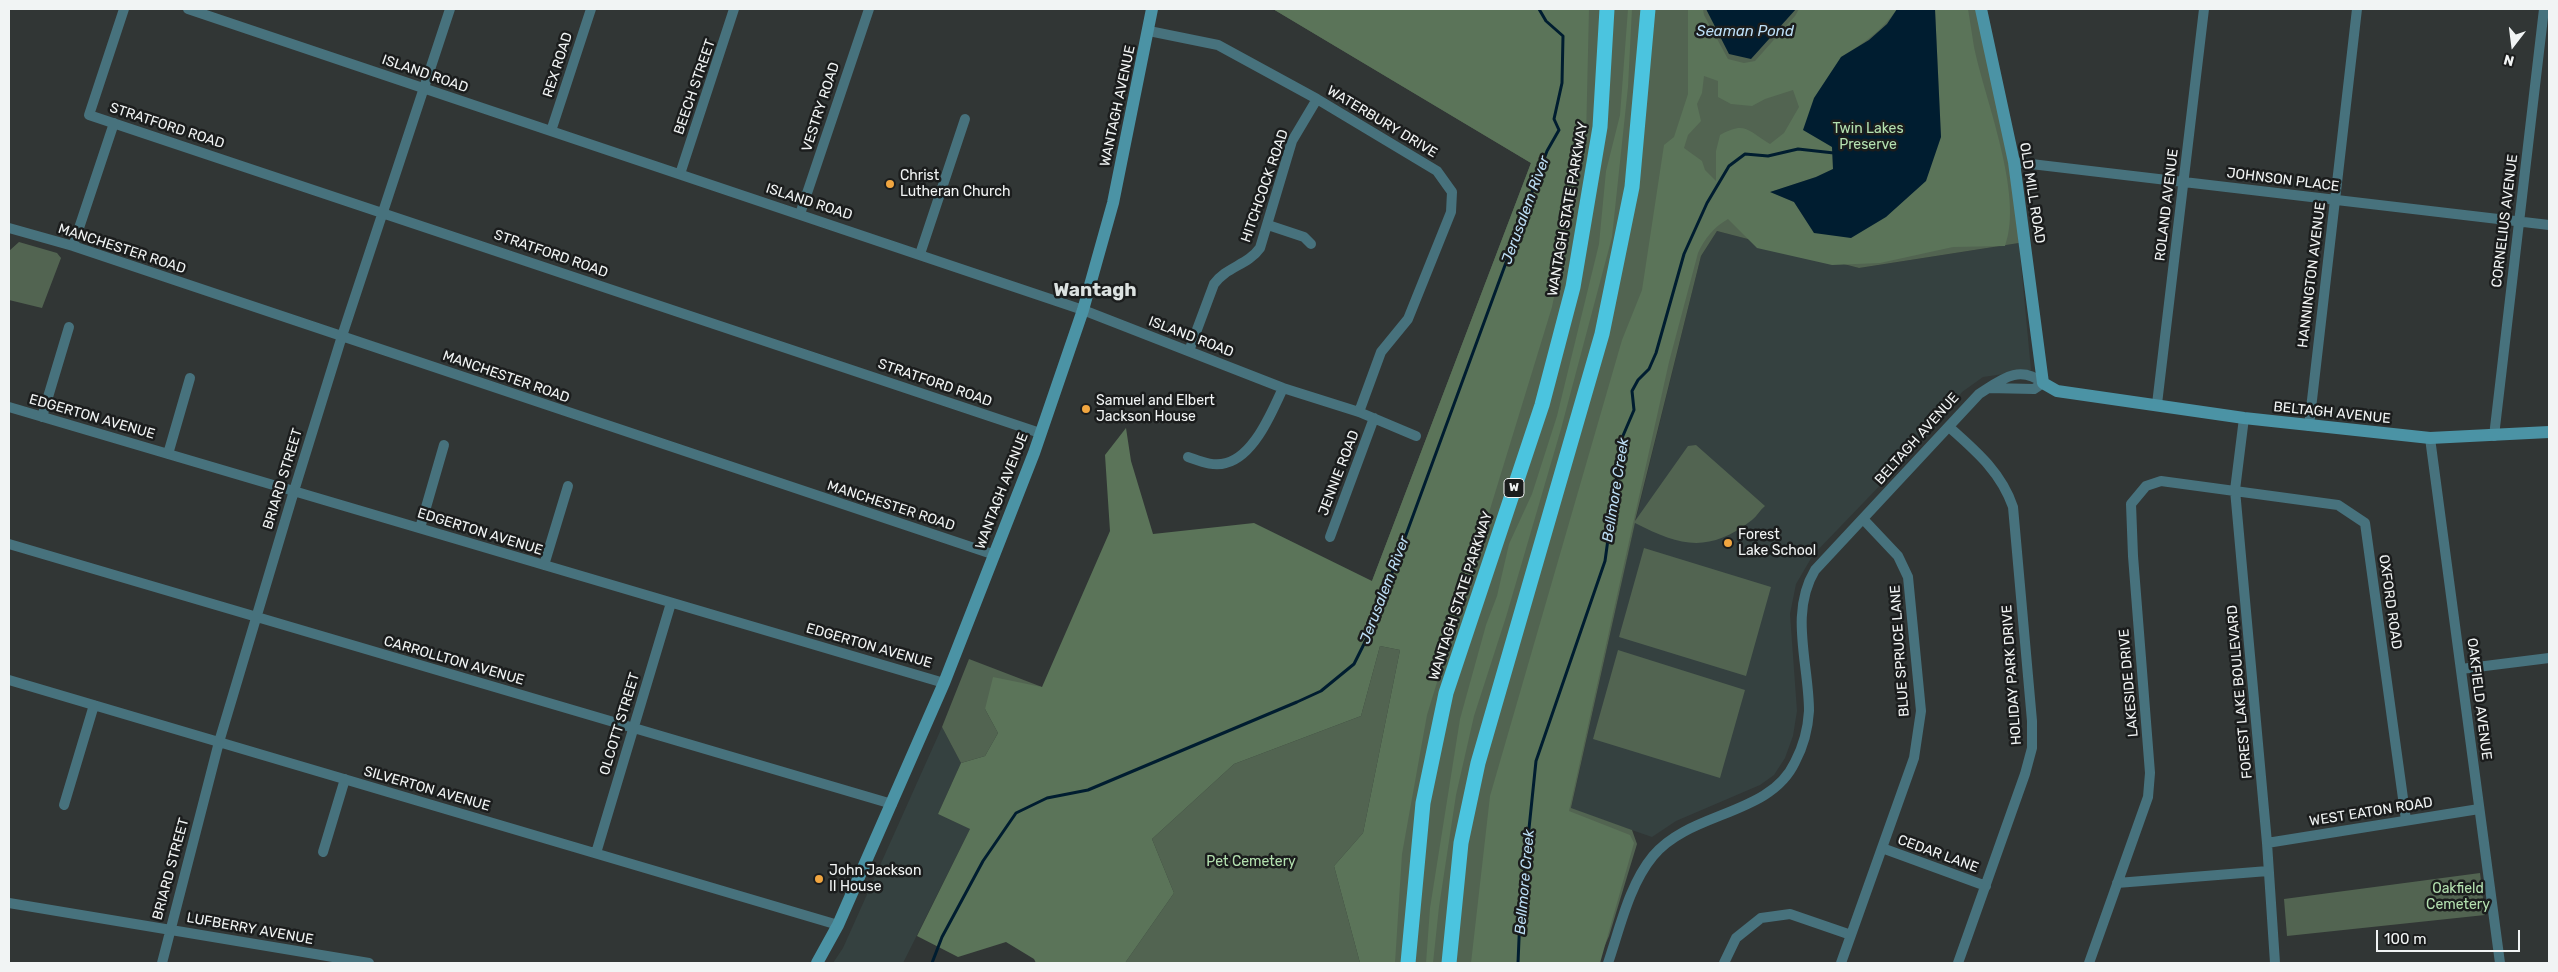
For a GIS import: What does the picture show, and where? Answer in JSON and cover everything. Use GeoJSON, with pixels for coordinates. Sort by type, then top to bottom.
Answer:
{"type":"FeatureCollection","features":[{"type":"Feature","properties":{"kind":"highway","name":"WANTAGH STATE PARKWAY"},"geometry":{"type":"LineString","coordinates":[[1408,963],[1423,803],[1446,693],[1542,405],[1573,286],[1600,127],[1607,9]]}},
{"type":"Feature","properties":{"kind":"highway"},"geometry":{"type":"LineString","coordinates":[[1449,963],[1461,843],[1478,763],[1604,324],[1632,187],[1648,9]]}},
{"type":"Feature","properties":{"kind":"main road","name":"WANTAGH AVENUE"},"geometry":{"type":"LineString","coordinates":[[817,963],[838,925],[944,682],[995,555],[1040,433],[1083,310],[1113,203],[1152,9]]}},
{"type":"Feature","properties":{"kind":"main road","name":"OLD MILL ROAD"},"geometry":{"type":"LineString","coordinates":[[1981,9],[2014,162],[2043,383]]}},
{"type":"Feature","properties":{"kind":"main road","name":"BELTAGH AVENUE"},"geometry":{"type":"LineString","coordinates":[[2043,383],[2057,391],[2244,418],[2430,438],[2549,432]]}},
{"type":"Feature","properties":{"kind":"street","name":"STRATFORD ROAD"},"geometry":{"type":"LineString","coordinates":[[124,9],[89,114],[1040,433]]}},
{"type":"Feature","properties":{"kind":"street","name":"ISLAND ROAD"},"geometry":{"type":"LineString","coordinates":[[188,9],[1083,310],[1283,388],[1359,412],[1416,436]]}},
{"type":"Feature","properties":{"kind":"street","name":"BRIARD STREET"},"geometry":{"type":"LineString","coordinates":[[162,963],[219,742],[256,616],[342,336],[450,9]]}},
{"type":"Feature","properties":{"kind":"street","name":"REX ROAD"},"geometry":{"type":"LineString","coordinates":[[552,131],[591,9]]}},
{"type":"Feature","properties":{"kind":"street","name":"BEECH STREET"},"geometry":{"type":"LineString","coordinates":[[680,174],[734,9]]}},
{"type":"Feature","properties":{"kind":"street","name":"VESTRY ROAD"},"geometry":{"type":"LineString","coordinates":[[800,214],[869,9]]}},
{"type":"Feature","properties":{"kind":"street","name":"ROLAND AVENUE"},"geometry":{"type":"LineString","coordinates":[[2157,404],[2204,9]]}},
{"type":"Feature","properties":{"kind":"street","name":"HANNINGTON AVENUE"},"geometry":{"type":"LineString","coordinates":[[2309,426],[2357,9]]}},
{"type":"Feature","properties":{"kind":"street","name":"CORNELIUS AVENUE"},"geometry":{"type":"LineString","coordinates":[[2494,436],[2544,9]]}},
{"type":"Feature","properties":{"kind":"street","name":"WATERBURY DRIVE"},"geometry":{"type":"LineString","coordinates":[[1148,31],[1218,45],[1317,99],[1437,170],[1452,192],[1451,212],[1408,319],[1381,352],[1359,412]]}},
{"type":"Feature","properties":{"kind":"street","name":"HITCHCOCK ROAD"},"geometry":{"type":"LineString","coordinates":[[1189,351],[1214,284],[1226,271],[1256,254],[1268,224],[1292,141],[1317,99]]}},
{"type":"Feature","properties":{"kind":"street"},"geometry":{"type":"LineString","coordinates":[[920,254],[965,119]]}},
{"type":"Feature","properties":{"kind":"street"},"geometry":{"type":"LineString","coordinates":[[73,246],[114,123]]}},
{"type":"Feature","properties":{"kind":"street","name":"JOHNSON PLACE"},"geometry":{"type":"LineString","coordinates":[[2014,162],[2549,225]]}},
{"type":"Feature","properties":{"kind":"street"},"geometry":{"type":"LineString","coordinates":[[1268,224],[1304,237],[1311,244]]}},
{"type":"Feature","properties":{"kind":"street","name":"MANCHESTER ROAD"},"geometry":{"type":"LineString","coordinates":[[9,228],[73,246],[995,555]]}},
{"type":"Feature","properties":{"kind":"street"},"geometry":{"type":"LineString","coordinates":[[42,417],[69,327]]}},
{"type":"Feature","properties":{"kind":"street","name":"BELTAGH AVENUE"},"geometry":{"type":"LineString","coordinates":[[1608,963],[1637,881],[1654,855],[1681,832],[1765,795],[1782,783],[1795,763],[1804,739],[1809,712],[1802,615],[1807,587],[1822,562],[1864,520],[1949,427],[1971,400],[2003,379],[2024,374],[2032,374],[2043,383]]}},
{"type":"Feature","properties":{"kind":"street"},"geometry":{"type":"LineString","coordinates":[[168,454],[190,378]]}},
{"type":"Feature","properties":{"kind":"street"},"geometry":{"type":"LineString","coordinates":[[1188,457],[1210,464],[1226,463],[1237,458],[1268,422],[1283,388]]}},
{"type":"Feature","properties":{"kind":"street","name":"EDGERTON AVENUE"},"geometry":{"type":"LineString","coordinates":[[9,407],[944,682]]}},
{"type":"Feature","properties":{"kind":"street","name":"JENNIE ROAD"},"geometry":{"type":"LineString","coordinates":[[1330,536],[1374,418]]}},
{"type":"Feature","properties":{"kind":"street","name":"FOREST LAKE BOULEVARD"},"geometry":{"type":"LineString","coordinates":[[2244,418],[2235,490],[2276,963]]}},
{"type":"Feature","properties":{"kind":"street","name":"HOLIDAY PARK DRIVE"},"geometry":{"type":"LineString","coordinates":[[1949,427],[1996,471],[2013,507],[2032,721],[2032,748],[2026,774],[1958,963]]}},
{"type":"Feature","properties":{"kind":"street","name":"OAKFIELD AVENUE"},"geometry":{"type":"LineString","coordinates":[[2430,438],[2500,963]]}},
{"type":"Feature","properties":{"kind":"street"},"geometry":{"type":"LineString","coordinates":[[420,528],[444,445]]}},
{"type":"Feature","properties":{"kind":"street","name":"LAKESIDE DRIVE"},"geometry":{"type":"LineString","coordinates":[[2089,963],[2148,797],[2150,773],[2133,556],[2131,504],[2146,486],[2161,481],[2235,490]]}},
{"type":"Feature","properties":{"kind":"street"},"geometry":{"type":"LineString","coordinates":[[544,565],[568,486]]}},
{"type":"Feature","properties":{"kind":"street","name":"OXFORD ROAD"},"geometry":{"type":"LineString","coordinates":[[2235,490],[2338,505],[2365,523],[2406,820]]}},
{"type":"Feature","properties":{"kind":"street","name":"BLUE SPRUCE LANE"},"geometry":{"type":"LineString","coordinates":[[1841,963],[1914,758],[1921,711],[1908,578],[1898,556],[1864,520]]}},
{"type":"Feature","properties":{"kind":"street","name":"CARROLLTON AVENUE"},"geometry":{"type":"LineString","coordinates":[[9,544],[892,804]]}},
{"type":"Feature","properties":{"kind":"street","name":"OLCOTT STREET"},"geometry":{"type":"LineString","coordinates":[[596,853],[671,603]]}},
{"type":"Feature","properties":{"kind":"street"},"geometry":{"type":"LineString","coordinates":[[2461,669],[2549,658]]}},
{"type":"Feature","properties":{"kind":"street","name":"SILVERTON AVENUE"},"geometry":{"type":"LineString","coordinates":[[9,680],[838,925]]}},
{"type":"Feature","properties":{"kind":"street"},"geometry":{"type":"LineString","coordinates":[[64,805],[94,705]]}},
{"type":"Feature","properties":{"kind":"street"},"geometry":{"type":"LineString","coordinates":[[323,852],[345,779]]}},
{"type":"Feature","properties":{"kind":"street","name":"WEST EATON ROAD"},"geometry":{"type":"LineString","coordinates":[[2267,843],[2479,809]]}},
{"type":"Feature","properties":{"kind":"street","name":"CEDAR LANE"},"geometry":{"type":"LineString","coordinates":[[1882,848],[1986,886]]}},
{"type":"Feature","properties":{"kind":"street"},"geometry":{"type":"LineString","coordinates":[[2117,883],[2268,871]]}},
{"type":"Feature","properties":{"kind":"street","name":"LUFBERRY AVENUE"},"geometry":{"type":"LineString","coordinates":[[9,903],[369,963]]}},
{"type":"Feature","properties":{"kind":"street"},"geometry":{"type":"LineString","coordinates":[[1724,963],[1736,938],[1761,918],[1790,914],[1851,936]]}},
{"type":"Feature","properties":{"kind":"shaded area","name":"Forest Lake School"},"geometry":{"type":"Polygon","coordinates":[[[1717,231],[1859,268],[2019,243],[2031,370],[1983,377],[1962,392],[1942,421],[1813,555],[1796,584],[1790,614],[1797,711],[1793,736],[1785,758],[1774,775],[1760,785],[1676,821],[1652,837],[1571,809],[1633,531],[1701,256],[1717,231]]]}},
{"type":"Feature","properties":{"kind":"shaded area"},"geometry":{"type":"Polygon","coordinates":[[[942,727],[961,763],[938,814],[970,829],[903,963],[833,963],[843,948],[942,727]]]}},
{"type":"Feature","properties":{"kind":"green space","name":"Twin Lakes Preserve"},"geometry":{"type":"Polygon","coordinates":[[[1273,9],[1977,9],[2016,198],[2019,243],[1859,268],[1717,231],[1701,256],[1635,521],[1688,446],[1696,445],[1765,506],[1752,520],[1736,531],[1708,542],[1680,541],[1635,523],[1571,808],[1632,830],[1637,844],[1609,936],[1597,963],[1363,963],[1404,649],[1372,581],[1531,163],[1273,9]]]}},
{"type":"Feature","properties":{"kind":"green space"},"geometry":{"type":"Polygon","coordinates":[[[1273,9],[1589,9],[1586,139],[1552,307],[1427,715],[1402,854],[1395,963],[1360,963],[1334,866],[1363,833],[1400,650],[1380,646],[1361,716],[1234,764],[1152,839],[1174,893],[1125,963],[1036,963],[1034,959],[1006,942],[958,957],[917,936],[970,829],[938,814],[961,763],[985,756],[998,733],[985,709],[993,677],[1042,687],[1110,531],[1105,455],[1126,428],[1131,461],[1153,534],[1254,523],[1372,581],[1531,163],[1273,9]]]}},
{"type":"Feature","properties":{"kind":"green space"},"geometry":{"type":"Polygon","coordinates":[[[1628,9],[1632,9],[1628,87],[1612,237],[1561,429],[1506,617],[1474,716],[1456,795],[1439,907],[1433,963],[1426,963],[1430,908],[1460,719],[1486,625],[1497,596],[1509,544],[1532,494],[1557,416],[1599,244],[1606,171],[1620,115],[1628,9]]]}},
{"type":"Feature","properties":{"kind":"green space"},"geometry":{"type":"Polygon","coordinates":[[[1688,9],[1703,9],[1704,15],[1728,59],[1744,63],[1755,61],[1799,9],[1897,9],[1872,36],[1841,57],[1832,147],[1833,169],[1816,177],[1771,192],[1794,202],[1814,233],[1941,137],[1935,9],[1968,9],[1979,69],[2001,147],[2006,175],[2010,201],[2010,225],[2005,246],[1953,247],[1880,263],[1832,265],[1757,248],[1728,219],[1714,229],[1704,242],[1698,253],[1669,362],[1569,811],[1630,835],[1634,843],[1600,963],[1471,963],[1490,796],[1622,340],[1642,290],[1664,145],[1674,137],[1688,94],[1688,9]],[[1704,76],[1702,93],[1697,104],[1701,121],[1688,135],[1684,148],[1702,161],[1705,170],[1716,181],[1716,151],[1720,135],[1741,128],[1751,131],[1770,144],[1784,133],[1799,107],[1793,90],[1765,99],[1752,106],[1731,104],[1718,97],[1718,81],[1704,76]]]}},
{"type":"Feature","properties":{"kind":"green space"},"geometry":{"type":"Polygon","coordinates":[[[19,242],[57,253],[61,258],[42,308],[9,300],[9,251],[19,242]]]}},
{"type":"Feature","properties":{"kind":"green space"},"geometry":{"type":"Polygon","coordinates":[[[1644,548],[1771,587],[1746,676],[1619,637],[1644,548]]]}},
{"type":"Feature","properties":{"kind":"green space","name":"Pet Cemetery"},"geometry":{"type":"Polygon","coordinates":[[[1380,646],[1400,650],[1363,833],[1334,866],[1360,963],[1125,963],[1174,893],[1152,839],[1234,764],[1361,716],[1380,646]]]}},
{"type":"Feature","properties":{"kind":"green space"},"geometry":{"type":"Polygon","coordinates":[[[1618,650],[1745,690],[1720,778],[1593,739],[1618,650]]]}},
{"type":"Feature","properties":{"kind":"green space"},"geometry":{"type":"Polygon","coordinates":[[[969,659],[1042,687],[985,709],[998,733],[985,756],[961,763],[942,727],[969,659]]]}},
{"type":"Feature","properties":{"kind":"green space","name":"Oakfield Cemetery"},"geometry":{"type":"Polygon","coordinates":[[[2480,873],[2485,915],[2287,936],[2284,899],[2480,873]]]}},
{"type":"Feature","properties":{"kind":"water","name":"Seaman Pond"},"geometry":{"type":"Polygon","coordinates":[[[1706,9],[1796,9],[1751,59],[1729,54],[1706,9]]]}},
{"type":"Feature","properties":{"kind":"water"},"geometry":{"type":"Polygon","coordinates":[[[1897,9],[1935,9],[1941,137],[1926,181],[1886,217],[1851,238],[1814,233],[1794,202],[1770,192],[1816,177],[1833,169],[1832,147],[1803,130],[1814,98],[1841,57],[1869,40],[1887,24],[1897,9]]]}},
{"type":"Feature","properties":{"kind":"waterway","name":"Jerusalem River"},"geometry":{"type":"LineString","coordinates":[[932,963],[942,937],[983,861],[1016,813],[1047,798],[1088,790],[1297,702],[1321,691],[1354,664],[1371,630],[1547,151],[1559,130],[1554,119],[1562,83],[1563,36],[1546,21],[1539,9]]}},
{"type":"Feature","properties":{"kind":"waterway","name":"Bellmore Creek"},"geometry":{"type":"LineString","coordinates":[[1518,963],[1520,915],[1536,761],[1605,561],[1622,438],[1634,410],[1632,391],[1638,380],[1649,369],[1656,353],[1684,254],[1707,203],[1729,166],[1745,154],[1768,156],[1798,149],[1834,153]]}},
{"type":"Feature","properties":{"kind":"place","name":"Christ Lutheran Church"},"geometry":{"type":"Point","coordinates":[890,184]}},
{"type":"Feature","properties":{"kind":"place","name":"Samuel and Elbert Jackson House"},"geometry":{"type":"Point","coordinates":[1086,409]}},
{"type":"Feature","properties":{"kind":"place","name":"Forest Lake School"},"geometry":{"type":"Point","coordinates":[1728,543]}},
{"type":"Feature","properties":{"kind":"place","name":"John Jackson II House"},"geometry":{"type":"Point","coordinates":[819,879]}},
{"type":"Feature","properties":{"kind":"district","name":"Wantagh"},"geometry":{"type":"Point","coordinates":[1095,291]}}]}
